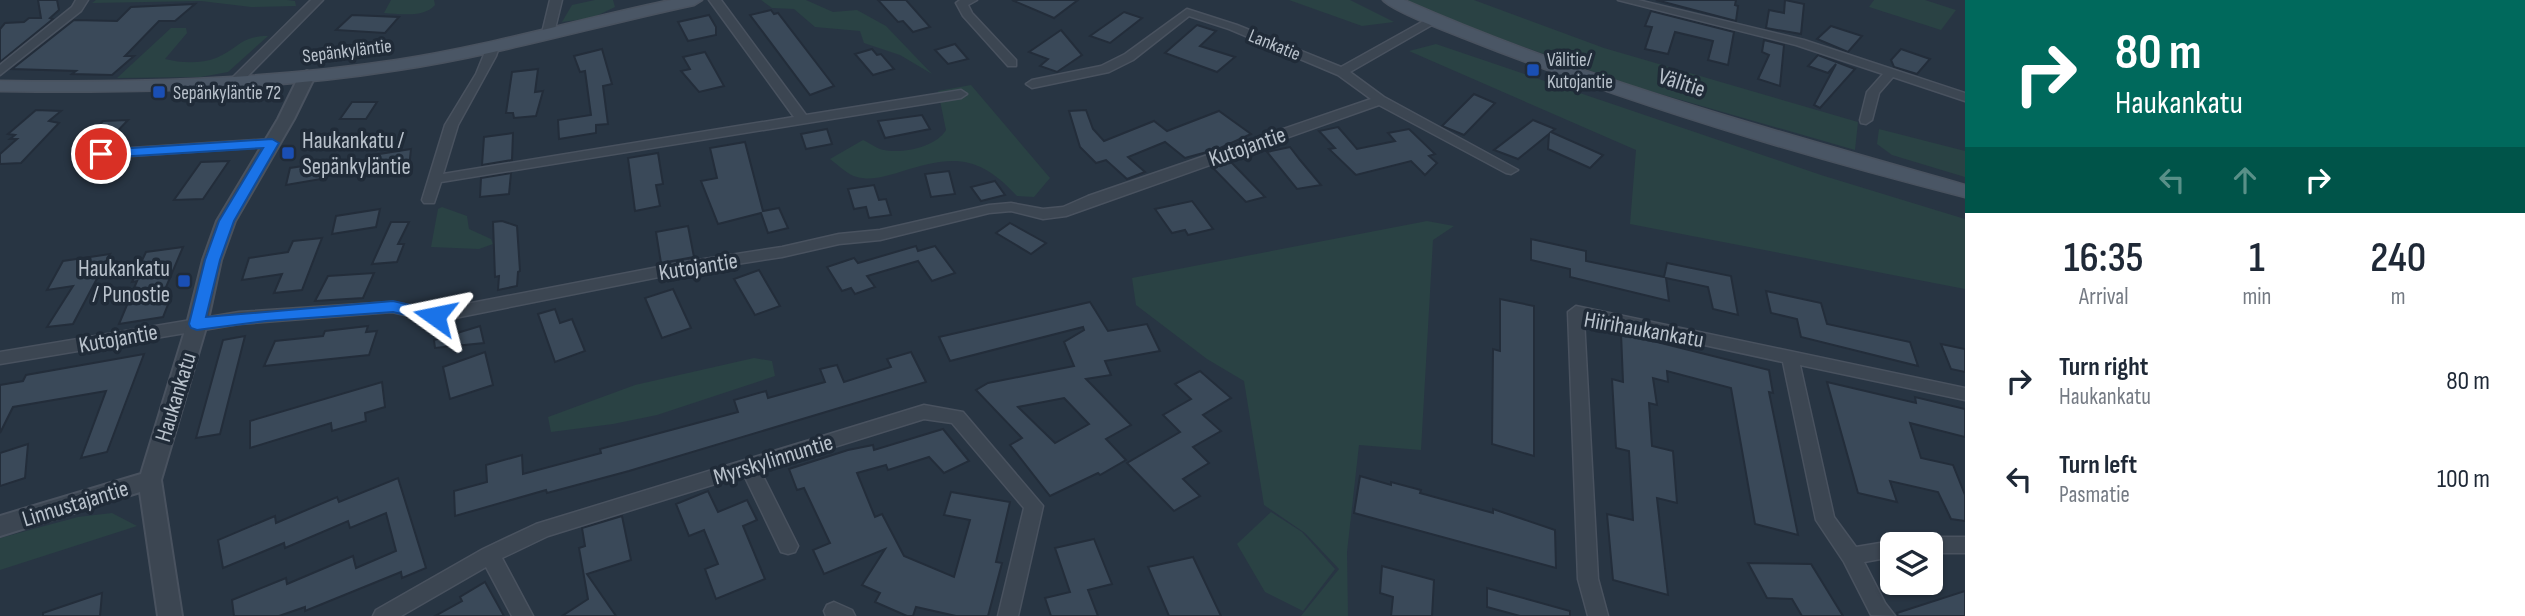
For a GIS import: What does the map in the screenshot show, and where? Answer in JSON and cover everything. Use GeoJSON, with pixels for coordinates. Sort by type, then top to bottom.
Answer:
{"type":"FeatureCollection","features":[{"type":"Feature","properties":{"kind":"main road","name":"Sepänkyläntie"},"geometry":{"type":"LineString","coordinates":[[0,86],[88,88],[235,82],[399,65],[493,47],[694,0]]}},
{"type":"Feature","properties":{"kind":"main road","name":"Välitie"},"geometry":{"type":"LineString","coordinates":[[1391,0],[1433,20],[1637,94],[1965,191]]}},
{"type":"Feature","properties":{"kind":"street"},"geometry":{"type":"LineString","coordinates":[[0,71],[77,9],[82,0]]}},
{"type":"Feature","properties":{"kind":"street"},"geometry":{"type":"LineString","coordinates":[[235,82],[317,0]]}},
{"type":"Feature","properties":{"kind":"street"},"geometry":{"type":"LineString","coordinates":[[548,33],[556,0]]}},
{"type":"Feature","properties":{"kind":"street"},"geometry":{"type":"LineString","coordinates":[[715,0],[802,119]]}},
{"type":"Feature","properties":{"kind":"street"},"geometry":{"type":"LineString","coordinates":[[971,0],[962,3],[967,14],[1012,62]]}},
{"type":"Feature","properties":{"kind":"street"},"geometry":{"type":"LineString","coordinates":[[1624,0],[1800,42],[1889,74],[1965,97]]}},
{"type":"Feature","properties":{"kind":"street","name":"Lankatie"},"geometry":{"type":"LineString","coordinates":[[1032,84],[1105,69],[1129,57],[1187,12],[1233,27],[1342,72],[1380,100],[1511,170]]}},
{"type":"Feature","properties":{"kind":"street"},"geometry":{"type":"LineString","coordinates":[[1342,72],[1433,20]]}},
{"type":"Feature","properties":{"kind":"street"},"geometry":{"type":"LineString","coordinates":[[429,200],[441,150],[493,47]]}},
{"type":"Feature","properties":{"kind":"street"},"geometry":{"type":"LineString","coordinates":[[1866,120],[1873,92],[1889,74]]}},
{"type":"Feature","properties":{"kind":"street","name":"Haukankatu"},"geometry":{"type":"LineString","coordinates":[[170,616],[150,480],[197,324],[212,260],[226,221],[272,143],[307,76]]}},
{"type":"Feature","properties":{"kind":"street"},"geometry":{"type":"LineString","coordinates":[[436,179],[961,94]]}},
{"type":"Feature","properties":{"kind":"street","name":"Kutojantie"},"geometry":{"type":"LineString","coordinates":[[0,358],[197,324],[266,316],[393,307],[435,316],[679,268],[782,252],[839,239],[880,235],[989,209],[1011,207],[1043,214],[1066,211],[1093,199],[1380,100]]}},
{"type":"Feature","properties":{"kind":"street"},"geometry":{"type":"LineString","coordinates":[[101,154],[272,143]]}},
{"type":"Feature","properties":{"kind":"street","name":"Hiirihaukankatu"},"geometry":{"type":"LineString","coordinates":[[1598,616],[1588,579],[1576,312],[1965,394]]}},
{"type":"Feature","properties":{"kind":"street"},"geometry":{"type":"LineString","coordinates":[[1790,357],[1825,520],[1851,556],[1878,609],[1885,616]]}},
{"type":"Feature","properties":{"kind":"street","name":"Myrskylinnuntie"},"geometry":{"type":"LineString","coordinates":[[383,616],[490,555],[543,530],[924,412],[957,416],[1034,506],[1008,616]]}},
{"type":"Feature","properties":{"kind":"street"},"geometry":{"type":"LineString","coordinates":[[749,467],[788,546]]}},
{"type":"Feature","properties":{"kind":"street","name":"Linnustajantie"},"geometry":{"type":"LineString","coordinates":[[0,526],[150,480]]}},
{"type":"Feature","properties":{"kind":"street"},"geometry":{"type":"LineString","coordinates":[[1943,545],[1965,545]]}},
{"type":"Feature","properties":{"kind":"street"},"geometry":{"type":"LineString","coordinates":[[1851,556],[1880,551]]}},
{"type":"Feature","properties":{"kind":"street"},"geometry":{"type":"LineString","coordinates":[[490,555],[523,616]]}},
{"type":"Feature","properties":{"kind":"green space"},"geometry":{"type":"Polygon","coordinates":[[[96,0],[287,0],[295,1],[296,6],[251,7],[201,1],[92,3],[96,0]]]}},
{"type":"Feature","properties":{"kind":"green space"},"geometry":{"type":"Polygon","coordinates":[[[391,0],[434,0],[435,5],[418,14],[384,13],[391,0]]]}},
{"type":"Feature","properties":{"kind":"green space"},"geometry":{"type":"Polygon","coordinates":[[[595,0],[613,0],[615,7],[592,18],[562,22],[572,5],[595,0]]]}},
{"type":"Feature","properties":{"kind":"green space"},"geometry":{"type":"Polygon","coordinates":[[[761,0],[806,0],[833,12],[857,10],[886,26],[932,74],[900,55],[864,43],[860,31],[815,27],[794,9],[772,8],[761,0]]]}},
{"type":"Feature","properties":{"kind":"green space"},"geometry":{"type":"Polygon","coordinates":[[[1289,0],[1350,0],[1394,22],[1362,26],[1289,0]]]}},
{"type":"Feature","properties":{"kind":"green space"},"geometry":{"type":"Polygon","coordinates":[[[1405,0],[1474,0],[1604,48],[1858,122],[1855,150],[1636,87],[1485,33],[1405,0]]]}},
{"type":"Feature","properties":{"kind":"green space"},"geometry":{"type":"Polygon","coordinates":[[[1874,0],[1925,0],[1956,10],[1941,30],[1869,7],[1874,0]]]}},
{"type":"Feature","properties":{"kind":"green space"},"geometry":{"type":"Polygon","coordinates":[[[171,28],[186,28],[187,33],[165,59],[184,62],[210,60],[251,38],[268,36],[228,72],[201,77],[117,78],[171,28]]]}},
{"type":"Feature","properties":{"kind":"green space"},"geometry":{"type":"Polygon","coordinates":[[[1436,44],[1821,175],[1965,219],[1965,289],[1630,224],[1636,150],[1409,51],[1436,44]]]}},
{"type":"Feature","properties":{"kind":"green space"},"geometry":{"type":"Polygon","coordinates":[[[971,85],[1050,178],[1034,197],[1017,196],[990,172],[964,162],[935,163],[868,178],[850,174],[830,159],[863,140],[892,151],[918,148],[935,141],[946,130],[938,91],[971,85]]]}},
{"type":"Feature","properties":{"kind":"green space"},"geometry":{"type":"Polygon","coordinates":[[[1879,129],[1965,151],[1965,177],[1892,155],[1877,144],[1879,129]]]}},
{"type":"Feature","properties":{"kind":"green space"},"geometry":{"type":"Polygon","coordinates":[[[442,207],[467,216],[469,229],[491,239],[493,244],[479,249],[431,247],[438,209],[442,207]]]}},
{"type":"Feature","properties":{"kind":"green space"},"geometry":{"type":"Polygon","coordinates":[[[1427,221],[1454,226],[1433,240],[1421,450],[1359,445],[1347,552],[1348,616],[1301,616],[1339,569],[1305,533],[1264,505],[1244,381],[1207,359],[1136,305],[1132,278],[1427,221]]]}},
{"type":"Feature","properties":{"kind":"green space"},"geometry":{"type":"Polygon","coordinates":[[[754,358],[772,361],[775,376],[657,415],[551,432],[548,417],[635,385],[754,358]]]}},
{"type":"Feature","properties":{"kind":"green space"},"geometry":{"type":"Polygon","coordinates":[[[1271,512],[1302,532],[1335,569],[1303,611],[1265,592],[1237,544],[1271,512]]]}},
{"type":"Feature","properties":{"kind":"green space"},"geometry":{"type":"Polygon","coordinates":[[[112,513],[137,526],[0,570],[0,538],[78,517],[112,513]]]}},
{"type":"Feature","properties":{"kind":"building"},"geometry":{"type":"Polygon","coordinates":[[[38,0],[57,0],[59,10],[50,18],[53,19],[0,62],[0,29],[5,23],[41,18],[38,0]]]}},
{"type":"Feature","properties":{"kind":"building"},"geometry":{"type":"Polygon","coordinates":[[[878,0],[906,0],[930,27],[913,32],[903,21],[898,22],[878,0]]]}},
{"type":"Feature","properties":{"kind":"building"},"geometry":{"type":"Polygon","coordinates":[[[1012,0],[1078,0],[1054,18],[1012,0]]]}},
{"type":"Feature","properties":{"kind":"building"},"geometry":{"type":"Polygon","coordinates":[[[1656,0],[1736,0],[1736,21],[1656,0]]]}},
{"type":"Feature","properties":{"kind":"building"},"geometry":{"type":"Polygon","coordinates":[[[1785,0],[1804,4],[1801,34],[1766,28],[1769,10],[1784,13],[1785,0]]]}},
{"type":"Feature","properties":{"kind":"building"},"geometry":{"type":"Polygon","coordinates":[[[195,4],[175,21],[159,21],[125,56],[134,56],[112,75],[12,69],[74,20],[117,21],[131,7],[195,4]]]}},
{"type":"Feature","properties":{"kind":"building"},"geometry":{"type":"Polygon","coordinates":[[[771,10],[774,14],[778,13],[834,86],[810,95],[750,15],[771,10]]]}},
{"type":"Feature","properties":{"kind":"building"},"geometry":{"type":"Polygon","coordinates":[[[1651,11],[1734,32],[1728,65],[1708,60],[1713,41],[1675,32],[1668,54],[1645,49],[1652,27],[1645,26],[1651,11]]]}},
{"type":"Feature","properties":{"kind":"building"},"geometry":{"type":"Polygon","coordinates":[[[1124,12],[1142,18],[1110,43],[1090,36],[1124,12]]]}},
{"type":"Feature","properties":{"kind":"building"},"geometry":{"type":"Polygon","coordinates":[[[352,15],[399,17],[385,33],[336,30],[352,15]]]}},
{"type":"Feature","properties":{"kind":"building"},"geometry":{"type":"Polygon","coordinates":[[[709,15],[716,27],[716,35],[688,41],[678,22],[709,15]]]}},
{"type":"Feature","properties":{"kind":"building"},"geometry":{"type":"Polygon","coordinates":[[[1197,25],[1216,31],[1200,46],[1235,57],[1217,72],[1165,53],[1197,25]]]}},
{"type":"Feature","properties":{"kind":"building"},"geometry":{"type":"Polygon","coordinates":[[[1831,26],[1862,36],[1848,52],[1817,39],[1831,26]]]}},
{"type":"Feature","properties":{"kind":"building"},"geometry":{"type":"Polygon","coordinates":[[[1061,30],[1082,55],[1057,72],[1040,66],[1048,59],[1029,52],[1061,30]]]}},
{"type":"Feature","properties":{"kind":"building"},"geometry":{"type":"Polygon","coordinates":[[[1764,40],[1784,45],[1780,86],[1758,79],[1769,55],[1762,52],[1764,40]]]}},
{"type":"Feature","properties":{"kind":"building"},"geometry":{"type":"Polygon","coordinates":[[[955,44],[968,59],[948,64],[935,50],[955,44]]]}},
{"type":"Feature","properties":{"kind":"building"},"geometry":{"type":"Polygon","coordinates":[[[602,49],[612,84],[603,86],[608,124],[596,125],[596,133],[559,139],[558,120],[591,115],[585,71],[580,72],[574,56],[602,49]]]}},
{"type":"Feature","properties":{"kind":"building"},"geometry":{"type":"Polygon","coordinates":[[[872,49],[877,55],[881,54],[894,69],[873,75],[855,54],[872,49]]]}},
{"type":"Feature","properties":{"kind":"building"},"geometry":{"type":"Polygon","coordinates":[[[1901,49],[1930,59],[1917,74],[1894,67],[1891,60],[1901,49]]]}},
{"type":"Feature","properties":{"kind":"building"},"geometry":{"type":"Polygon","coordinates":[[[705,52],[724,86],[699,92],[681,71],[690,69],[683,57],[705,52]]]}},
{"type":"Feature","properties":{"kind":"building"},"geometry":{"type":"Polygon","coordinates":[[[1818,55],[1855,69],[1820,108],[1814,105],[1836,64],[1828,73],[1808,66],[1818,55]]]}},
{"type":"Feature","properties":{"kind":"building"},"geometry":{"type":"Polygon","coordinates":[[[538,69],[535,92],[543,91],[536,116],[514,118],[513,113],[506,113],[512,72],[538,69]]]}},
{"type":"Feature","properties":{"kind":"building"},"geometry":{"type":"Polygon","coordinates":[[[1474,94],[1495,103],[1464,135],[1442,126],[1474,94]]]}},
{"type":"Feature","properties":{"kind":"building"},"geometry":{"type":"Polygon","coordinates":[[[352,102],[377,102],[366,119],[340,119],[352,102]]]}},
{"type":"Feature","properties":{"kind":"building"},"geometry":{"type":"Polygon","coordinates":[[[36,110],[61,111],[49,121],[59,123],[21,163],[0,164],[0,154],[17,139],[10,139],[15,135],[8,134],[36,110]]]}},
{"type":"Feature","properties":{"kind":"building"},"geometry":{"type":"Polygon","coordinates":[[[1086,110],[1093,129],[1104,141],[1154,121],[1167,131],[1219,111],[1251,134],[1218,149],[1185,158],[1165,142],[1128,157],[1145,172],[1127,179],[1106,160],[1096,163],[1080,147],[1069,111],[1086,110]]]}},
{"type":"Feature","properties":{"kind":"building"},"geometry":{"type":"Polygon","coordinates":[[[922,115],[930,129],[885,138],[878,121],[922,115]]]}},
{"type":"Feature","properties":{"kind":"building"},"geometry":{"type":"Polygon","coordinates":[[[128,120],[113,136],[88,137],[103,121],[128,120]]]}},
{"type":"Feature","properties":{"kind":"building"},"geometry":{"type":"Polygon","coordinates":[[[1533,120],[1555,129],[1551,132],[1603,155],[1590,168],[1548,149],[1549,134],[1518,159],[1494,150],[1533,120]]]}},
{"type":"Feature","properties":{"kind":"building"},"geometry":{"type":"Polygon","coordinates":[[[1338,127],[1357,149],[1395,141],[1388,133],[1409,129],[1435,154],[1429,156],[1437,163],[1425,175],[1411,161],[1356,175],[1329,149],[1335,148],[1319,131],[1338,127]]]}},
{"type":"Feature","properties":{"kind":"building"},"geometry":{"type":"Polygon","coordinates":[[[827,129],[832,144],[806,149],[801,134],[827,129]]]}},
{"type":"Feature","properties":{"kind":"building"},"geometry":{"type":"Polygon","coordinates":[[[513,133],[512,160],[482,165],[484,137],[513,133]]]}},
{"type":"Feature","properties":{"kind":"building"},"geometry":{"type":"Polygon","coordinates":[[[745,142],[763,211],[779,208],[788,228],[768,233],[761,213],[718,224],[701,181],[717,178],[710,148],[745,142]]]}},
{"type":"Feature","properties":{"kind":"building"},"geometry":{"type":"Polygon","coordinates":[[[1290,147],[1321,185],[1297,189],[1267,152],[1290,147]]]}},
{"type":"Feature","properties":{"kind":"building"},"geometry":{"type":"Polygon","coordinates":[[[411,149],[409,168],[370,171],[373,155],[411,149]]]}},
{"type":"Feature","properties":{"kind":"building"},"geometry":{"type":"Polygon","coordinates":[[[658,153],[663,184],[656,185],[660,206],[635,211],[628,158],[658,153]]]}},
{"type":"Feature","properties":{"kind":"building"},"geometry":{"type":"Polygon","coordinates":[[[229,161],[203,199],[174,200],[201,162],[229,161]]]}},
{"type":"Feature","properties":{"kind":"building"},"geometry":{"type":"Polygon","coordinates":[[[1230,161],[1265,197],[1246,202],[1212,167],[1230,161]]]}},
{"type":"Feature","properties":{"kind":"building"},"geometry":{"type":"Polygon","coordinates":[[[330,162],[327,178],[286,185],[290,168],[330,162]]]}},
{"type":"Feature","properties":{"kind":"building"},"geometry":{"type":"Polygon","coordinates":[[[949,171],[955,194],[931,197],[925,174],[949,171]]]}},
{"type":"Feature","properties":{"kind":"building"},"geometry":{"type":"Polygon","coordinates":[[[511,173],[509,194],[480,197],[481,178],[511,173]]]}},
{"type":"Feature","properties":{"kind":"building"},"geometry":{"type":"Polygon","coordinates":[[[995,181],[1005,195],[981,201],[971,187],[995,181]]]}},
{"type":"Feature","properties":{"kind":"building"},"geometry":{"type":"Polygon","coordinates":[[[874,185],[879,200],[886,199],[891,215],[869,218],[866,207],[854,209],[848,189],[874,185]]]}},
{"type":"Feature","properties":{"kind":"building"},"geometry":{"type":"Polygon","coordinates":[[[1192,201],[1213,229],[1188,235],[1185,230],[1172,233],[1155,209],[1192,201]]]}},
{"type":"Feature","properties":{"kind":"building"},"geometry":{"type":"Polygon","coordinates":[[[380,209],[376,227],[332,234],[336,216],[380,209]]]}},
{"type":"Feature","properties":{"kind":"building"},"geometry":{"type":"Polygon","coordinates":[[[502,221],[517,226],[520,271],[517,286],[498,290],[493,222],[502,221]]]}},
{"type":"Feature","properties":{"kind":"building"},"geometry":{"type":"Polygon","coordinates":[[[391,222],[409,222],[398,244],[404,244],[397,262],[372,264],[391,222]]]}},
{"type":"Feature","properties":{"kind":"building"},"geometry":{"type":"Polygon","coordinates":[[[1010,223],[1046,243],[1031,254],[996,233],[1010,223]]]}},
{"type":"Feature","properties":{"kind":"building"},"geometry":{"type":"Polygon","coordinates":[[[688,226],[694,257],[661,263],[656,232],[688,226]]]}},
{"type":"Feature","properties":{"kind":"building"},"geometry":{"type":"Polygon","coordinates":[[[322,238],[302,290],[274,293],[282,274],[242,280],[249,258],[288,252],[293,241],[322,238]]]}},
{"type":"Feature","properties":{"kind":"building"},"geometry":{"type":"Polygon","coordinates":[[[1531,239],[1586,251],[1586,261],[1664,277],[1667,263],[1731,276],[1738,315],[1713,309],[1708,287],[1666,278],[1669,301],[1570,277],[1570,269],[1531,260],[1531,239]]]}},
{"type":"Feature","properties":{"kind":"building"},"geometry":{"type":"Polygon","coordinates":[[[916,246],[918,251],[935,246],[955,273],[932,281],[918,261],[867,276],[875,287],[855,294],[851,288],[842,291],[827,267],[854,258],[858,263],[916,246]]]}},
{"type":"Feature","properties":{"kind":"building"},"geometry":{"type":"Polygon","coordinates":[[[183,247],[161,299],[171,297],[163,317],[119,324],[137,281],[132,282],[146,252],[183,247]]]}},
{"type":"Feature","properties":{"kind":"building"},"geometry":{"type":"Polygon","coordinates":[[[110,254],[73,324],[47,327],[73,286],[47,290],[63,261],[110,254]]]}},
{"type":"Feature","properties":{"kind":"building"},"geometry":{"type":"Polygon","coordinates":[[[759,270],[780,306],[755,315],[734,279],[759,270]]]}},
{"type":"Feature","properties":{"kind":"building"},"geometry":{"type":"Polygon","coordinates":[[[374,273],[363,298],[315,301],[328,276],[374,273]]]}},
{"type":"Feature","properties":{"kind":"building"},"geometry":{"type":"Polygon","coordinates":[[[673,289],[691,328],[662,338],[645,298],[673,289]]]}},
{"type":"Feature","properties":{"kind":"building"},"geometry":{"type":"Polygon","coordinates":[[[1766,291],[1821,303],[1827,324],[1910,342],[1918,366],[1801,337],[1797,319],[1771,313],[1766,291]]]}},
{"type":"Feature","properties":{"kind":"building"},"geometry":{"type":"Polygon","coordinates":[[[1500,299],[1534,306],[1534,456],[1492,444],[1493,349],[1500,351],[1500,299]]]}},
{"type":"Feature","properties":{"kind":"building"},"geometry":{"type":"Polygon","coordinates":[[[1090,302],[1108,331],[1147,324],[1160,351],[1105,361],[1111,375],[1086,379],[1131,425],[1106,439],[1126,460],[1100,475],[1098,473],[1050,496],[1010,445],[1022,438],[976,390],[988,383],[1074,366],[1064,342],[1084,330],[1083,327],[950,361],[939,337],[1090,302]],[[1064,398],[1018,407],[1055,443],[1089,424],[1064,398]]]}},
{"type":"Feature","properties":{"kind":"building"},"geometry":{"type":"Polygon","coordinates":[[[555,309],[560,323],[572,319],[585,351],[555,362],[538,314],[555,309]]]}},
{"type":"Feature","properties":{"kind":"building"},"geometry":{"type":"Polygon","coordinates":[[[368,326],[366,332],[377,331],[369,355],[264,366],[275,341],[323,336],[325,331],[368,326]]]}},
{"type":"Feature","properties":{"kind":"building"},"geometry":{"type":"Polygon","coordinates":[[[480,326],[484,343],[435,348],[434,340],[480,326]]]}},
{"type":"Feature","properties":{"kind":"building"},"geometry":{"type":"Polygon","coordinates":[[[1621,333],[1769,370],[1773,393],[1769,392],[1798,535],[1755,524],[1731,388],[1667,371],[1668,382],[1653,378],[1657,405],[1649,403],[1652,446],[1673,451],[1677,503],[1657,498],[1668,595],[1613,580],[1607,514],[1633,520],[1629,451],[1616,448],[1612,379],[1623,382],[1621,333]]]}},
{"type":"Feature","properties":{"kind":"building"},"geometry":{"type":"Polygon","coordinates":[[[245,336],[220,434],[196,438],[223,340],[245,336]]]}},
{"type":"Feature","properties":{"kind":"building"},"geometry":{"type":"Polygon","coordinates":[[[1941,344],[1965,349],[1965,372],[1951,369],[1941,344]]]}},
{"type":"Feature","properties":{"kind":"building"},"geometry":{"type":"Polygon","coordinates":[[[485,352],[493,385],[450,399],[443,367],[485,352]]]}},
{"type":"Feature","properties":{"kind":"building"},"geometry":{"type":"Polygon","coordinates":[[[911,352],[926,382],[629,471],[547,493],[546,490],[455,516],[454,491],[487,482],[486,465],[522,455],[523,474],[601,453],[600,449],[738,412],[734,400],[766,391],[768,398],[825,382],[820,369],[837,365],[844,382],[891,367],[887,359],[911,352]]]}},
{"type":"Feature","properties":{"kind":"building"},"geometry":{"type":"Polygon","coordinates":[[[144,354],[107,452],[81,458],[106,391],[13,407],[0,433],[0,385],[23,381],[26,375],[144,354]]]}},
{"type":"Feature","properties":{"kind":"building"},"geometry":{"type":"Polygon","coordinates":[[[1200,371],[1231,398],[1203,415],[1221,431],[1193,447],[1209,463],[1183,479],[1200,496],[1174,511],[1127,463],[1180,432],[1163,415],[1191,399],[1175,384],[1200,371]]]}},
{"type":"Feature","properties":{"kind":"building"},"geometry":{"type":"Polygon","coordinates":[[[382,382],[385,407],[365,413],[366,421],[332,431],[331,423],[250,448],[250,421],[382,382]]]}},
{"type":"Feature","properties":{"kind":"building"},"geometry":{"type":"Polygon","coordinates":[[[1827,382],[1916,403],[1915,397],[1965,409],[1965,437],[1910,423],[1921,458],[1953,465],[1965,495],[1965,521],[1951,519],[1938,492],[1890,481],[1897,502],[1858,493],[1827,382]]]}},
{"type":"Feature","properties":{"kind":"building"},"geometry":{"type":"Polygon","coordinates":[[[943,429],[969,461],[944,473],[929,457],[888,470],[886,465],[857,473],[875,517],[882,514],[904,556],[954,577],[970,520],[944,515],[951,492],[1010,502],[996,562],[1002,563],[988,616],[956,616],[916,607],[913,616],[907,616],[875,602],[880,593],[862,585],[885,549],[824,574],[813,550],[830,543],[804,488],[797,490],[789,469],[848,450],[873,445],[874,450],[943,429]]]}},
{"type":"Feature","properties":{"kind":"building"},"geometry":{"type":"Polygon","coordinates":[[[28,444],[25,478],[0,486],[0,453],[28,444]]]}},
{"type":"Feature","properties":{"kind":"building"},"geometry":{"type":"Polygon","coordinates":[[[1360,476],[1421,490],[1420,493],[1493,513],[1493,509],[1555,530],[1556,568],[1354,513],[1360,476]]]}},
{"type":"Feature","properties":{"kind":"building"},"geometry":{"type":"Polygon","coordinates":[[[398,478],[426,568],[402,578],[401,572],[305,611],[305,607],[279,616],[234,616],[232,600],[286,578],[287,584],[353,556],[356,568],[396,551],[386,513],[350,528],[348,521],[285,548],[284,543],[223,568],[218,540],[275,516],[276,523],[337,497],[339,502],[398,478]]]}},
{"type":"Feature","properties":{"kind":"building"},"geometry":{"type":"Polygon","coordinates":[[[708,491],[718,512],[747,500],[757,520],[743,526],[765,579],[716,599],[705,569],[718,564],[704,530],[689,536],[676,504],[708,491]]]}},
{"type":"Feature","properties":{"kind":"building"},"geometry":{"type":"Polygon","coordinates":[[[622,516],[631,560],[587,574],[616,616],[562,616],[588,599],[579,548],[585,546],[582,528],[622,516]]]}},
{"type":"Feature","properties":{"kind":"building"},"geometry":{"type":"Polygon","coordinates":[[[1094,539],[1112,584],[1088,590],[1098,616],[1051,616],[1045,598],[1070,592],[1055,548],[1094,539]]]}},
{"type":"Feature","properties":{"kind":"building"},"geometry":{"type":"Polygon","coordinates":[[[1193,557],[1221,616],[1169,616],[1148,567],[1193,557]]]}},
{"type":"Feature","properties":{"kind":"building"},"geometry":{"type":"Polygon","coordinates":[[[1748,563],[1811,564],[1843,616],[1802,616],[1792,599],[1767,598],[1748,563]]]}},
{"type":"Feature","properties":{"kind":"building"},"geometry":{"type":"Polygon","coordinates":[[[1382,566],[1434,580],[1432,616],[1391,616],[1393,597],[1380,593],[1382,566]]]}},
{"type":"Feature","properties":{"kind":"building"},"geometry":{"type":"Polygon","coordinates":[[[485,582],[504,616],[435,616],[462,601],[460,597],[485,582]]]}},
{"type":"Feature","properties":{"kind":"building"},"geometry":{"type":"Polygon","coordinates":[[[1487,588],[1570,611],[1570,616],[1520,616],[1487,607],[1487,588]]]}},
{"type":"Feature","properties":{"kind":"building"},"geometry":{"type":"Polygon","coordinates":[[[1965,591],[1965,616],[1898,616],[1897,613],[1965,591]]]}},
{"type":"Feature","properties":{"kind":"building"},"geometry":{"type":"Polygon","coordinates":[[[102,593],[100,616],[43,616],[43,613],[102,593]]]}},
{"type":"Feature","properties":{"kind":"place","name":"Välitie/ Kutojantie"},"geometry":{"type":"Point","coordinates":[1533,70]}},
{"type":"Feature","properties":{"kind":"place","name":"Sepänkyläntie 72"},"geometry":{"type":"Point","coordinates":[159,92]}},
{"type":"Feature","properties":{"kind":"place","name":"Haukankatu / Sepänkyläntie"},"geometry":{"type":"Point","coordinates":[288,153]}},
{"type":"Feature","properties":{"kind":"place","name":"Haukankatu / Punostie"},"geometry":{"type":"Point","coordinates":[184,281]}},
{"type":"Feature","properties":{"kind":"route"},"geometry":{"type":"LineString","coordinates":[[101,154],[272,143],[226,221],[212,260],[197,324],[239,318],[393,307],[435,316]]}}]}
